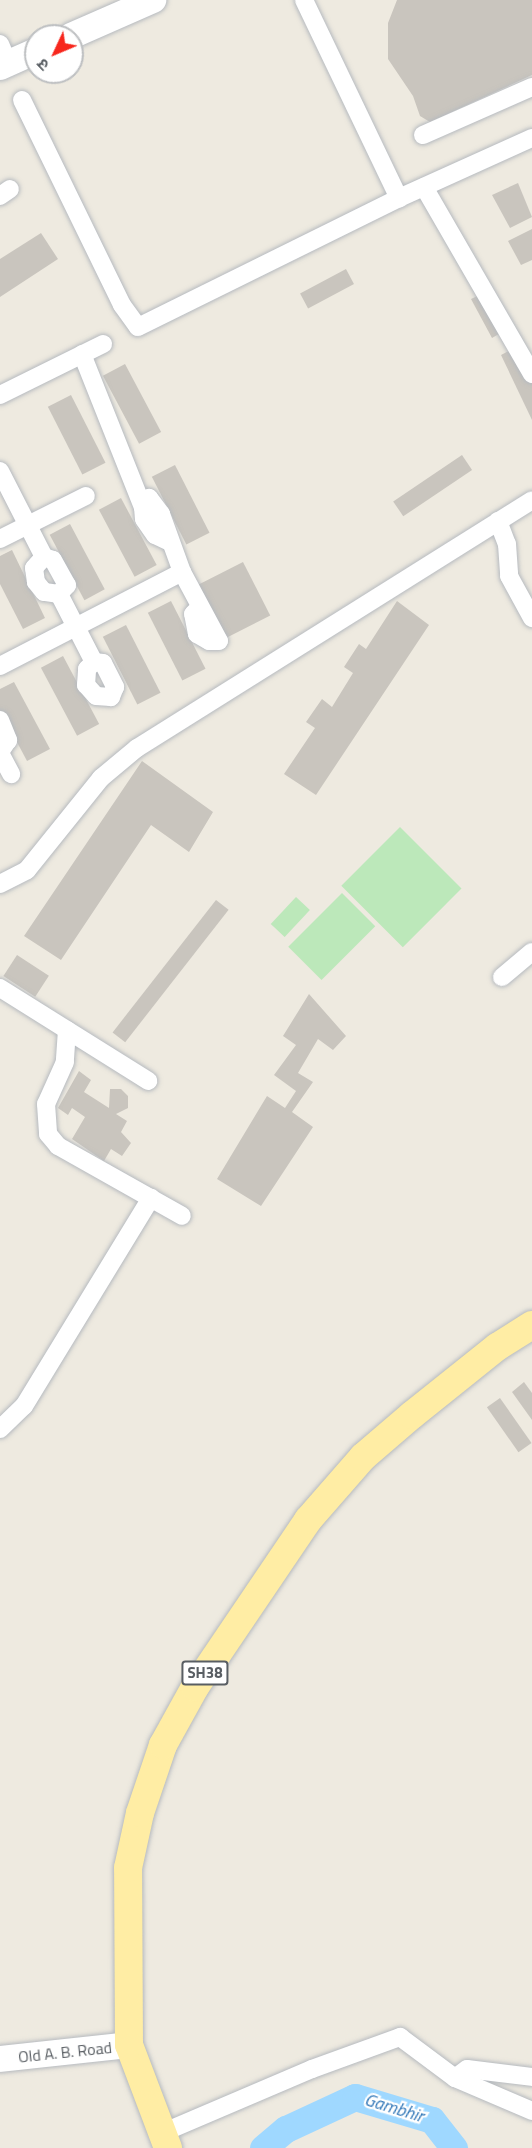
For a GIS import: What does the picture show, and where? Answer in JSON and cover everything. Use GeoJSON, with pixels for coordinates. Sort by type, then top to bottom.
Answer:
{"type":"FeatureCollection","features":[{"type":"Feature","properties":{"kind":"main road","name":"SH38"},"geometry":{"type":"LineString","coordinates":[[165,2141],[129,2045],[128,1868],[140,1813],[163,1744],[195,1687],[308,1520],[363,1457],[446,1386],[532,1325]]}},
{"type":"Feature","properties":{"kind":"street"},"geometry":{"type":"LineString","coordinates":[[84,30],[153,0]]}},
{"type":"Feature","properties":{"kind":"street"},"geometry":{"type":"LineString","coordinates":[[304,0],[399,198]]}},
{"type":"Feature","properties":{"kind":"street"},"geometry":{"type":"LineString","coordinates":[[3,58],[24,54]]}},
{"type":"Feature","properties":{"kind":"street"},"geometry":{"type":"LineString","coordinates":[[423,135],[532,87]]}},
{"type":"Feature","properties":{"kind":"street"},"geometry":{"type":"LineString","coordinates":[[22,100],[122,305],[138,327],[424,186],[532,138]]}},
{"type":"Feature","properties":{"kind":"street"},"geometry":{"type":"LineString","coordinates":[[424,186],[532,374]]}},
{"type":"Feature","properties":{"kind":"street"},"geometry":{"type":"LineString","coordinates":[[0,395],[103,344]]}},
{"type":"Feature","properties":{"kind":"street"},"geometry":{"type":"LineString","coordinates":[[82,354],[143,507],[144,519],[155,535],[168,541],[200,607]]}},
{"type":"Feature","properties":{"kind":"street"},"geometry":{"type":"LineString","coordinates":[[0,471],[44,557],[53,560],[67,585],[59,594]]}},
{"type":"Feature","properties":{"kind":"street"},"geometry":{"type":"LineString","coordinates":[[0,539],[86,496]]}},
{"type":"Feature","properties":{"kind":"street"},"geometry":{"type":"LineString","coordinates":[[0,884],[27,870],[101,778],[136,748],[532,500]]}},
{"type":"Feature","properties":{"kind":"street"},"geometry":{"type":"LineString","coordinates":[[498,521],[507,543],[509,576],[532,618]]}},
{"type":"Feature","properties":{"kind":"street"},"geometry":{"type":"LineString","coordinates":[[44,557],[34,568],[36,582],[44,592],[59,594]]}},
{"type":"Feature","properties":{"kind":"street"},"geometry":{"type":"LineString","coordinates":[[0,666],[182,572]]}},
{"type":"Feature","properties":{"kind":"street"},"geometry":{"type":"LineString","coordinates":[[59,594],[94,662]]}},
{"type":"Feature","properties":{"kind":"street"},"geometry":{"type":"LineString","coordinates":[[0,720],[8,740],[0,753],[11,774]]}},
{"type":"Feature","properties":{"kind":"street"},"geometry":{"type":"LineString","coordinates":[[502,977],[532,952]]}},
{"type":"Feature","properties":{"kind":"street"},"geometry":{"type":"LineString","coordinates":[[0,988],[148,1081]]}},
{"type":"Feature","properties":{"kind":"street"},"geometry":{"type":"LineString","coordinates":[[67,1030],[66,1056],[46,1104],[48,1134],[58,1146],[182,1216]]}},
{"type":"Feature","properties":{"kind":"street"},"geometry":{"type":"LineString","coordinates":[[0,1429],[24,1406],[151,1198]]}},
{"type":"Feature","properties":{"kind":"street"},"geometry":{"type":"LineString","coordinates":[[165,2141],[312,2069],[400,2037],[455,2078],[532,2111]]}},
{"type":"Feature","properties":{"kind":"street","name":"Old A. B. Road"},"geometry":{"type":"LineString","coordinates":[[0,2060],[129,2045]]}},
{"type":"Feature","properties":{"kind":"street"},"geometry":{"type":"LineString","coordinates":[[455,2078],[467,2069],[532,2077]]}},
{"type":"Feature","properties":{"kind":"green space"},"geometry":{"type":"Polygon","coordinates":[[[400,827],[462,889],[403,947],[341,886],[400,827]]]}},
{"type":"Feature","properties":{"kind":"green space"},"geometry":{"type":"Polygon","coordinates":[[[342,893],[375,926],[321,980],[288,947],[342,893]]]}},
{"type":"Feature","properties":{"kind":"green space"},"geometry":{"type":"Polygon","coordinates":[[[296,897],[310,910],[285,937],[271,924],[296,897]]]}},
{"type":"Feature","properties":{"kind":"building"},"geometry":{"type":"Polygon","coordinates":[[[397,0],[532,0],[532,75],[430,122],[420,116],[413,96],[388,59],[388,23],[397,0]]]}},
{"type":"Feature","properties":{"kind":"building"},"geometry":{"type":"Polygon","coordinates":[[[518,183],[532,217],[510,228],[492,195],[518,183]]]}},
{"type":"Feature","properties":{"kind":"building"},"geometry":{"type":"Polygon","coordinates":[[[532,229],[532,260],[521,265],[508,241],[532,229]]]}},
{"type":"Feature","properties":{"kind":"building"},"geometry":{"type":"Polygon","coordinates":[[[41,233],[58,259],[0,297],[0,259],[41,233]]]}},
{"type":"Feature","properties":{"kind":"building"},"geometry":{"type":"Polygon","coordinates":[[[346,269],[354,284],[308,308],[300,293],[346,269]]]}},
{"type":"Feature","properties":{"kind":"building"},"geometry":{"type":"Polygon","coordinates":[[[486,292],[504,331],[492,338],[471,299],[486,292]]]}},
{"type":"Feature","properties":{"kind":"building"},"geometry":{"type":"Polygon","coordinates":[[[514,348],[532,383],[532,420],[501,355],[514,348]]]}},
{"type":"Feature","properties":{"kind":"building"},"geometry":{"type":"Polygon","coordinates":[[[125,364],[161,432],[139,444],[103,376],[125,364]]]}},
{"type":"Feature","properties":{"kind":"building"},"geometry":{"type":"Polygon","coordinates":[[[71,395],[106,463],[82,475],[48,407],[71,395]]]}},
{"type":"Feature","properties":{"kind":"building"},"geometry":{"type":"Polygon","coordinates":[[[462,455],[472,470],[403,516],[393,501],[462,455]]]}},
{"type":"Feature","properties":{"kind":"building"},"geometry":{"type":"Polygon","coordinates":[[[175,465],[210,533],[186,545],[152,477],[175,465]]]}},
{"type":"Feature","properties":{"kind":"building"},"geometry":{"type":"Polygon","coordinates":[[[121,498],[157,565],[135,577],[99,510],[121,498]]]}},
{"type":"Feature","properties":{"kind":"building"},"geometry":{"type":"Polygon","coordinates":[[[70,524],[105,589],[84,600],[50,535],[70,524]]]}},
{"type":"Feature","properties":{"kind":"building"},"geometry":{"type":"Polygon","coordinates":[[[12,550],[45,618],[23,629],[0,584],[0,556],[12,550]]]}},
{"type":"Feature","properties":{"kind":"building"},"geometry":{"type":"Polygon","coordinates":[[[243,562],[270,615],[223,640],[196,586],[243,562]]]}},
{"type":"Feature","properties":{"kind":"building"},"geometry":{"type":"Polygon","coordinates":[[[171,601],[206,669],[182,681],[148,613],[171,601]]]}},
{"type":"Feature","properties":{"kind":"building"},"geometry":{"type":"Polygon","coordinates":[[[397,601],[429,625],[316,795],[284,774],[315,728],[306,722],[322,699],[332,707],[353,673],[344,667],[359,644],[366,649],[397,601]]]}},
{"type":"Feature","properties":{"kind":"building"},"geometry":{"type":"Polygon","coordinates":[[[126,625],[161,693],[137,705],[103,637],[126,625]]]}},
{"type":"Feature","properties":{"kind":"building"},"geometry":{"type":"Polygon","coordinates":[[[63,656],[99,724],[77,736],[41,668],[63,656]]]}},
{"type":"Feature","properties":{"kind":"building"},"geometry":{"type":"Polygon","coordinates":[[[14,682],[50,749],[27,761],[0,710],[0,689],[14,682]]]}},
{"type":"Feature","properties":{"kind":"building"},"geometry":{"type":"Polygon","coordinates":[[[142,761],[213,812],[189,852],[151,825],[61,960],[24,936],[142,761]]]}},
{"type":"Feature","properties":{"kind":"building"},"geometry":{"type":"Polygon","coordinates":[[[216,900],[229,910],[125,1042],[113,1032],[216,900]]]}},
{"type":"Feature","properties":{"kind":"building"},"geometry":{"type":"Polygon","coordinates":[[[17,955],[49,976],[35,997],[3,976],[17,955]]]}},
{"type":"Feature","properties":{"kind":"building"},"geometry":{"type":"Polygon","coordinates":[[[309,994],[346,1036],[333,1050],[318,1039],[298,1073],[313,1082],[292,1112],[313,1127],[261,1206],[217,1179],[267,1096],[285,1108],[296,1091],[274,1075],[296,1045],[283,1036],[309,994]]]}},
{"type":"Feature","properties":{"kind":"building"},"geometry":{"type":"Polygon","coordinates":[[[79,1071],[91,1080],[84,1092],[109,1108],[110,1089],[121,1089],[128,1096],[128,1108],[116,1114],[127,1121],[121,1132],[131,1143],[122,1156],[111,1149],[104,1161],[72,1139],[85,1117],[72,1108],[68,1115],[58,1108],[79,1071]]]}},
{"type":"Feature","properties":{"kind":"building"},"geometry":{"type":"Polygon","coordinates":[[[524,1382],[532,1393],[532,1420],[512,1392],[524,1382]]]}},
{"type":"Feature","properties":{"kind":"building"},"geometry":{"type":"Polygon","coordinates":[[[500,1398],[532,1443],[518,1452],[487,1407],[500,1398]]]}},
{"type":"Feature","properties":{"kind":"waterway","name":"Gambhir"},"geometry":{"type":"LineString","coordinates":[[263,2148],[286,2129],[355,2097],[432,2120],[454,2148]]}}]}
